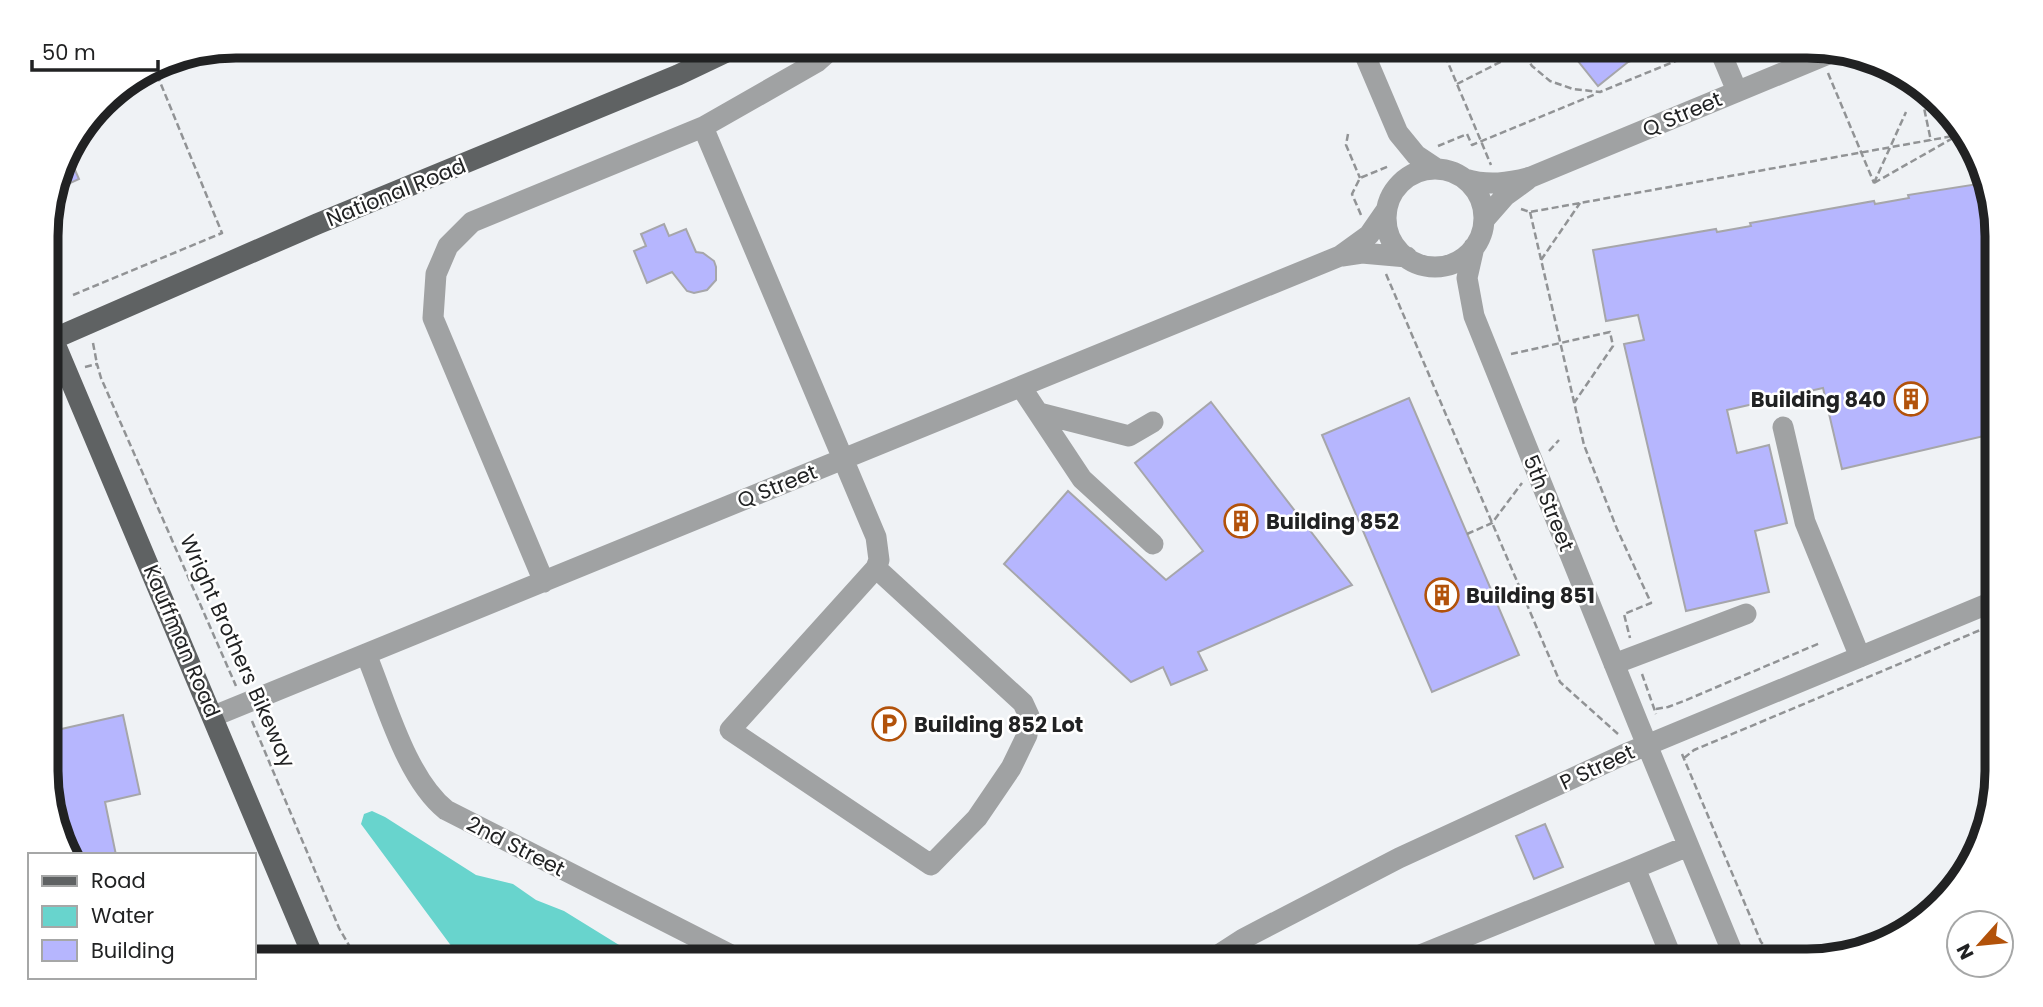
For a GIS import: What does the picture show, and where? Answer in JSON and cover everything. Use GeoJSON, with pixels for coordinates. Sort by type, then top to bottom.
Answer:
{"type":"FeatureCollection","features":[{"type":"Feature","properties":{"kind":"main road","name":"National Road"},"geometry":{"type":"LineString","coordinates":[[58,327],[330,219],[714,58]]}},
{"type":"Feature","properties":{"kind":"main road","name":"Kauffman Road"},"geometry":{"type":"LineString","coordinates":[[58,349],[311,949]]}},
{"type":"Feature","properties":{"kind":"street"},"geometry":{"type":"LineString","coordinates":[[544,582],[433,318],[436,274],[448,246],[472,222],[704,127],[822,58]]}},
{"type":"Feature","properties":{"kind":"street"},"geometry":{"type":"LineString","coordinates":[[1367,58],[1398,133],[1416,155],[1437,170],[1465,179],[1479,197],[1484,220],[1474,247],[1458,263],[1429,266],[1407,257],[1398,250],[1388,232],[1385,221],[1387,209],[1396,186],[1400,162],[1398,133]]}},
{"type":"Feature","properties":{"kind":"street"},"geometry":{"type":"LineString","coordinates":[[1717,58],[1737,91]]}},
{"type":"Feature","properties":{"kind":"street","name":"Q Street"},"geometry":{"type":"LineString","coordinates":[[1465,179],[1499,184],[1531,177],[1817,58]]}},
{"type":"Feature","properties":{"kind":"street"},"geometry":{"type":"LineString","coordinates":[[704,127],[845,458],[876,537],[880,560],[876,568],[730,730],[931,865],[977,818],[1011,768],[1027,735],[1029,716],[1023,703],[876,568]]}},
{"type":"Feature","properties":{"kind":"street"},"geometry":{"type":"LineString","coordinates":[[1396,186],[1415,172],[1437,170]]}},
{"type":"Feature","properties":{"kind":"street","name":"Q Street"},"geometry":{"type":"LineString","coordinates":[[1484,220],[1506,196],[1531,177]]}},
{"type":"Feature","properties":{"kind":"street","name":"Q Street"},"geometry":{"type":"LineString","coordinates":[[214,716],[1340,256],[1369,235],[1387,209]]}},
{"type":"Feature","properties":{"kind":"street","name":"5th Street"},"geometry":{"type":"LineString","coordinates":[[1474,247],[1467,278],[1474,316],[1731,949]]}},
{"type":"Feature","properties":{"kind":"street","name":"Q Street"},"geometry":{"type":"LineString","coordinates":[[1340,256],[1362,253],[1407,257]]}},
{"type":"Feature","properties":{"kind":"street","name":"5th Street"},"geometry":{"type":"LineString","coordinates":[[1429,266],[1452,284],[1474,316]]}},
{"type":"Feature","properties":{"kind":"street"},"geometry":{"type":"LineString","coordinates":[[1021,387],[1082,479],[1153,544]]}},
{"type":"Feature","properties":{"kind":"street"},"geometry":{"type":"LineString","coordinates":[[1039,413],[1129,436],[1153,422]]}},
{"type":"Feature","properties":{"kind":"street"},"geometry":{"type":"LineString","coordinates":[[1783,427],[1805,522],[1860,657]]}},
{"type":"Feature","properties":{"kind":"street","name":"P Street"},"geometry":{"type":"LineString","coordinates":[[1228,949],[1399,859],[1646,745],[1985,605]]}},
{"type":"Feature","properties":{"kind":"street"},"geometry":{"type":"LineString","coordinates":[[1614,664],[1746,614]]}},
{"type":"Feature","properties":{"kind":"street","name":"2nd Street"},"geometry":{"type":"LineString","coordinates":[[366,654],[408,759],[434,800],[446,810],[719,949]]}},
{"type":"Feature","properties":{"kind":"street"},"geometry":{"type":"LineString","coordinates":[[1435,949],[1688,846]]}},
{"type":"Feature","properties":{"kind":"street"},"geometry":{"type":"LineString","coordinates":[[1635,868],[1668,949]]}},
{"type":"Feature","properties":{"kind":"path"},"geometry":{"type":"LineString","coordinates":[[1446,58],[1494,172]]}},
{"type":"Feature","properties":{"kind":"path"},"geometry":{"type":"LineString","coordinates":[[1457,84],[1508,58]]}},
{"type":"Feature","properties":{"kind":"path"},"geometry":{"type":"LineString","coordinates":[[1527,58],[1550,81],[1573,89],[1600,92]]}},
{"type":"Feature","properties":{"kind":"path"},"geometry":{"type":"LineString","coordinates":[[1437,146],[1467,134],[1472,145],[1686,58]]}},
{"type":"Feature","properties":{"kind":"path"},"geometry":{"type":"LineString","coordinates":[[1829,59],[1874,183]]}},
{"type":"Feature","properties":{"kind":"path"},"geometry":{"type":"LineString","coordinates":[[73,295],[222,233],[158,76]]}},
{"type":"Feature","properties":{"kind":"path"},"geometry":{"type":"LineString","coordinates":[[1923,101],[1931,141]]}},
{"type":"Feature","properties":{"kind":"path"},"geometry":{"type":"LineString","coordinates":[[1874,183],[1906,112]]}},
{"type":"Feature","properties":{"kind":"path"},"geometry":{"type":"LineString","coordinates":[[1348,134],[1346,145],[1360,178]]}},
{"type":"Feature","properties":{"kind":"path"},"geometry":{"type":"LineString","coordinates":[[1656,714],[1634,655],[1624,614],[1651,603],[1617,529],[1588,456],[1530,212],[1954,136]]}},
{"type":"Feature","properties":{"kind":"path"},"geometry":{"type":"LineString","coordinates":[[1874,183],[1954,137]]}},
{"type":"Feature","properties":{"kind":"path"},"geometry":{"type":"LineString","coordinates":[[1364,221],[1352,194],[1360,178],[1389,166]]}},
{"type":"Feature","properties":{"kind":"path"},"geometry":{"type":"LineString","coordinates":[[1541,260],[1580,203]]}},
{"type":"Feature","properties":{"kind":"path"},"geometry":{"type":"LineString","coordinates":[[1384,270],[1560,682],[1618,734]]}},
{"type":"Feature","properties":{"kind":"path"},"geometry":{"type":"LineString","coordinates":[[1491,358],[1610,332],[1613,345],[1574,403]]}},
{"type":"Feature","properties":{"kind":"path","name":"Wright Brothers Bikeway"},"geometry":{"type":"LineString","coordinates":[[93,342],[101,378],[197,600],[263,743],[339,928],[351,949]]}},
{"type":"Feature","properties":{"kind":"path"},"geometry":{"type":"LineString","coordinates":[[85,367],[97,364]]}},
{"type":"Feature","properties":{"kind":"path"},"geometry":{"type":"LineString","coordinates":[[1467,534],[1492,523]]}},
{"type":"Feature","properties":{"kind":"path"},"geometry":{"type":"LineString","coordinates":[[1767,949],[1761,942],[1683,756],[1985,628]]}},
{"type":"Feature","properties":{"kind":"path"},"geometry":{"type":"LineString","coordinates":[[1656,709],[1676,704],[1820,643]]}},
{"type":"Feature","properties":{"kind":"water"},"geometry":{"type":"Polygon","coordinates":[[[372,811],[385,817],[476,875],[513,884],[536,900],[564,911],[626,949],[454,949],[361,824],[364,814],[372,811]]]}},
{"type":"Feature","properties":{"kind":"building"},"geometry":{"type":"Polygon","coordinates":[[[1576,58],[1638,58],[1628,62],[1598,86],[1576,58]]]}},
{"type":"Feature","properties":{"kind":"building"},"geometry":{"type":"Polygon","coordinates":[[[73,165],[79,179],[66,185],[73,165]]]}},
{"type":"Feature","properties":{"kind":"building","name":"Building 840"},"geometry":{"type":"Polygon","coordinates":[[[1977,184],[1984,213],[1985,236],[1985,436],[1842,469],[1823,388],[1727,410],[1737,453],[1769,445],[1787,523],[1755,531],[1769,592],[1686,611],[1624,344],[1644,340],[1638,315],[1606,321],[1593,250],[1716,229],[1717,232],[1751,226],[1750,223],[1874,201],[1875,204],[1909,198],[1908,195],[1977,184]]]}},
{"type":"Feature","properties":{"kind":"building"},"geometry":{"type":"Polygon","coordinates":[[[664,224],[669,236],[686,229],[696,252],[703,253],[714,261],[716,280],[707,290],[694,293],[687,291],[672,272],[647,283],[634,251],[646,246],[641,234],[664,224]]]}},
{"type":"Feature","properties":{"kind":"building","name":"Building 851"},"geometry":{"type":"Polygon","coordinates":[[[1409,398],[1519,655],[1432,692],[1322,435],[1409,398]]]}},
{"type":"Feature","properties":{"kind":"building","name":"Building 852"},"geometry":{"type":"Polygon","coordinates":[[[1211,402],[1352,585],[1198,652],[1207,670],[1171,685],[1163,667],[1131,682],[1004,564],[1068,491],[1166,580],[1203,551],[1135,463],[1211,402]]]}},
{"type":"Feature","properties":{"kind":"building"},"geometry":{"type":"Polygon","coordinates":[[[123,715],[140,794],[105,802],[116,853],[78,853],[71,839],[59,784],[58,730],[123,715]]]}},
{"type":"Feature","properties":{"kind":"building"},"geometry":{"type":"Polygon","coordinates":[[[1545,824],[1563,867],[1534,879],[1516,836],[1545,824]]]}},
{"type":"Feature","properties":{"kind":"place","name":"Building 840"},"geometry":{"type":"Point","coordinates":[1911,399]}},
{"type":"Feature","properties":{"kind":"place","name":"Building 852"},"geometry":{"type":"Point","coordinates":[1241,521]}},
{"type":"Feature","properties":{"kind":"place","name":"Building 851"},"geometry":{"type":"Point","coordinates":[1442,595]}},
{"type":"Feature","properties":{"kind":"place","name":"Building 852 Lot"},"geometry":{"type":"Point","coordinates":[889,724]}}]}
